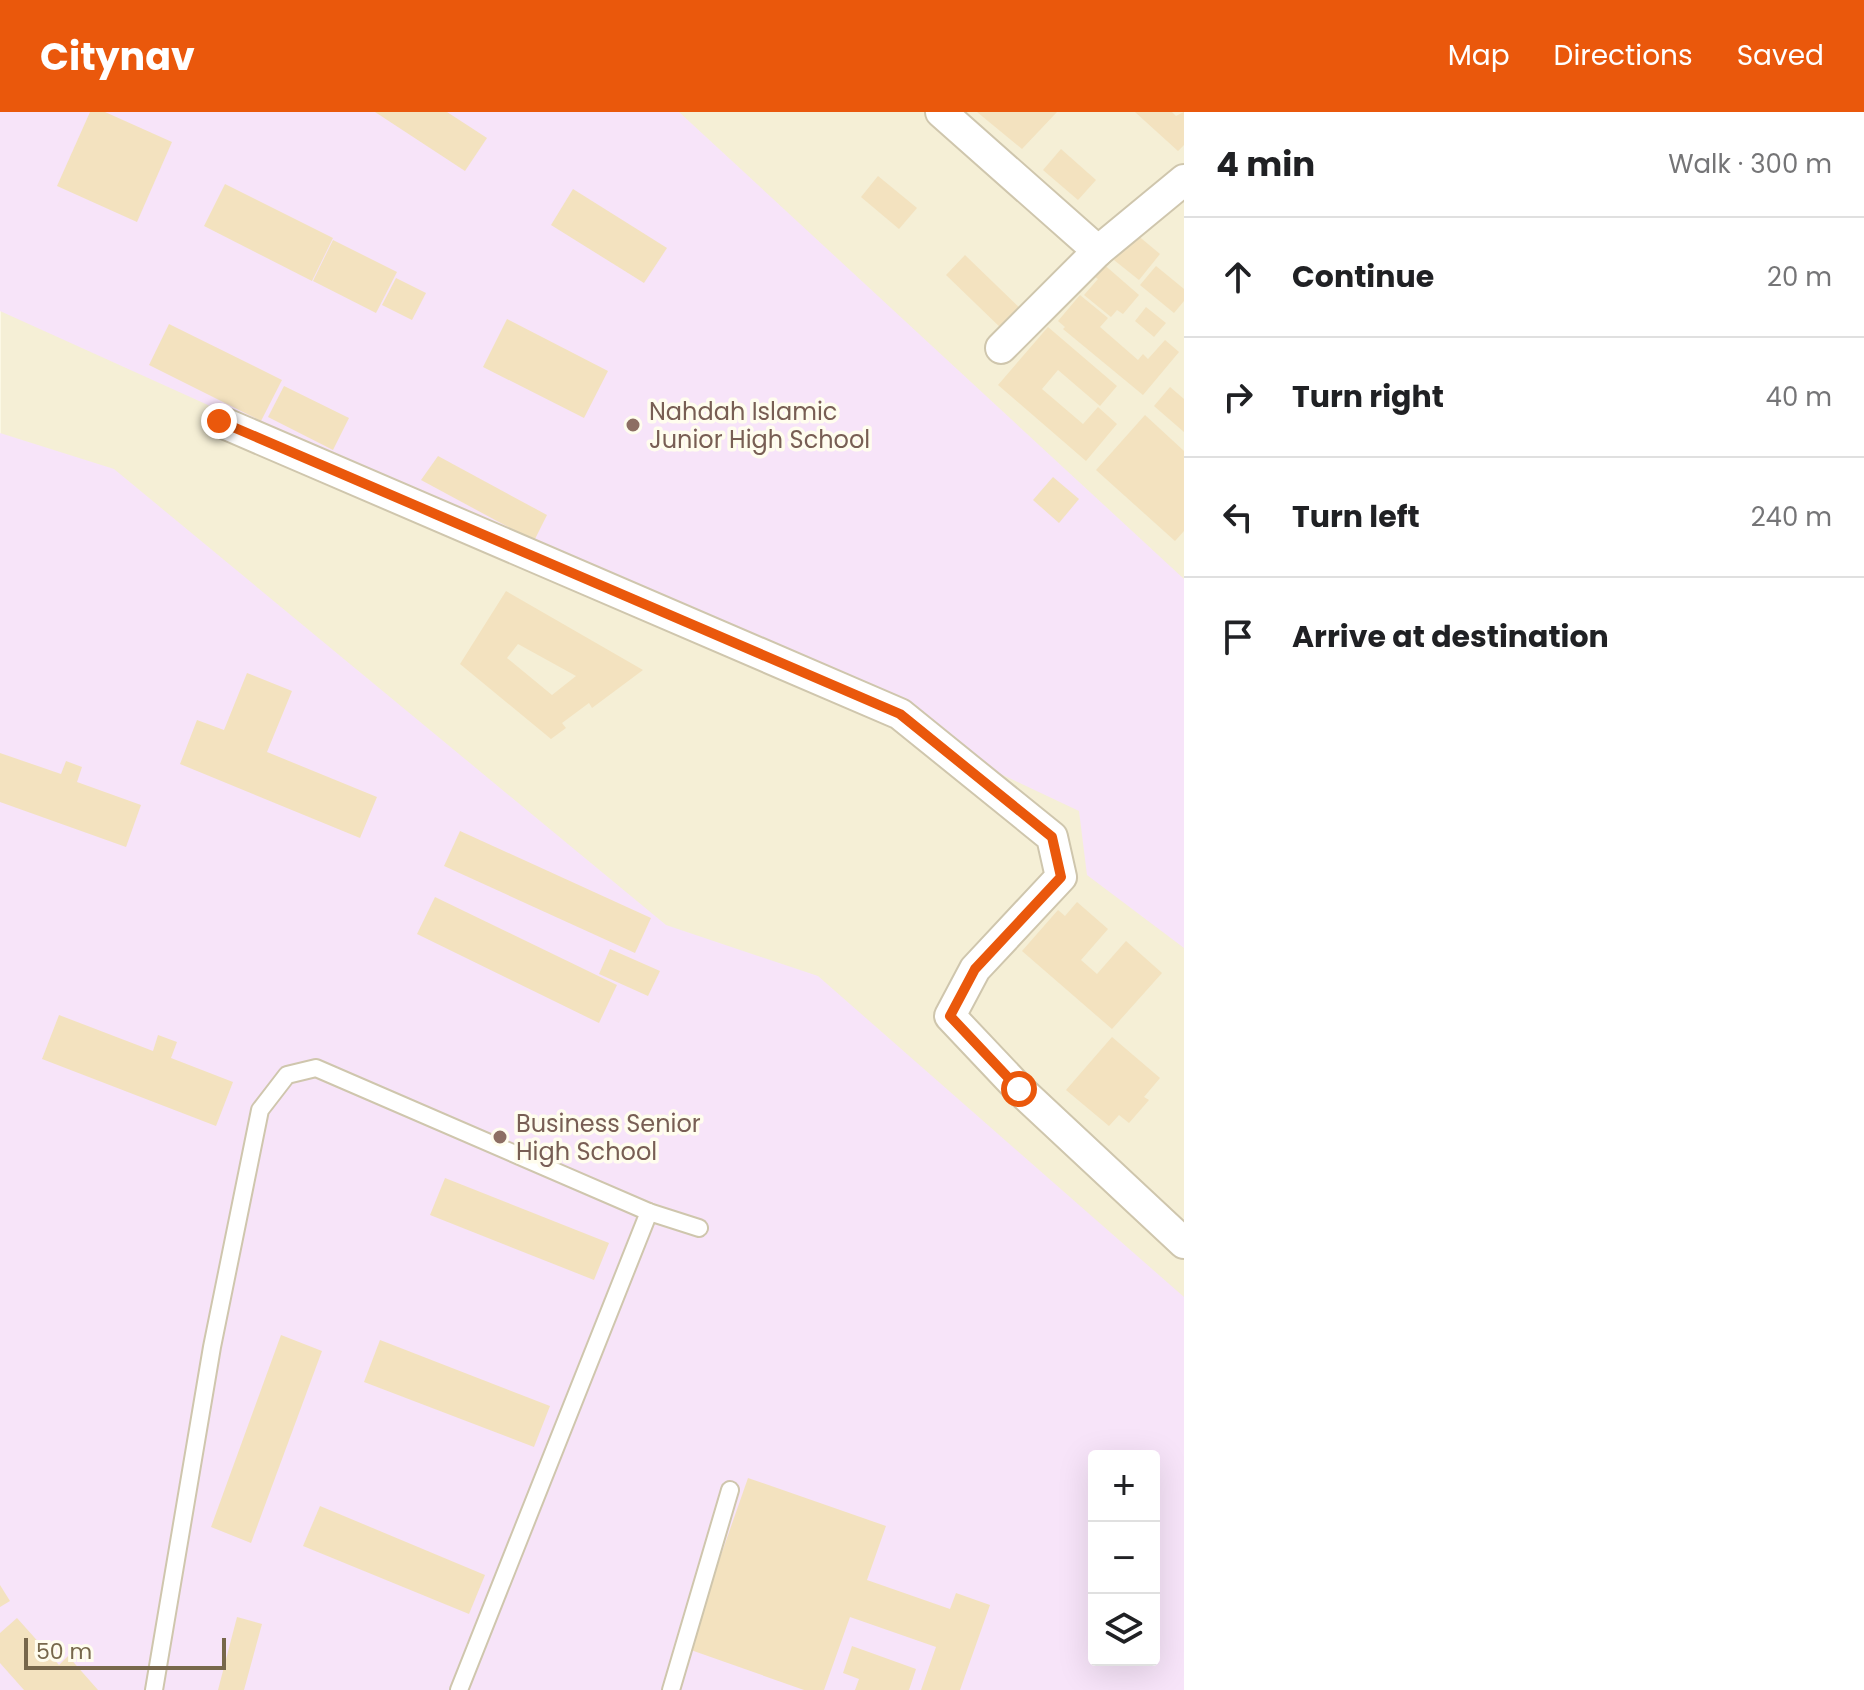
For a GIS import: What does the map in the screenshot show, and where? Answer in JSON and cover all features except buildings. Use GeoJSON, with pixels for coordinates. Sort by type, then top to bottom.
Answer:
{"type":"FeatureCollection","features":[{"type":"Feature","properties":{"kind":"street"},"geometry":{"type":"LineString","coordinates":[[941,112],[1098,251]]}},
{"type":"Feature","properties":{"kind":"street"},"geometry":{"type":"LineString","coordinates":[[1001,348],[1098,251],[1184,180]]}},
{"type":"Feature","properties":{"kind":"street"},"geometry":{"type":"LineString","coordinates":[[219,421],[900,714],[1052,837],[1061,877],[975,969],[950,1016],[1019,1089],[1184,1243]]}},
{"type":"Feature","properties":{"kind":"lane"},"geometry":{"type":"LineString","coordinates":[[154,1690],[212,1347],[260,1110],[287,1075],[316,1068],[649,1212],[699,1228]]}},
{"type":"Feature","properties":{"kind":"lane"},"geometry":{"type":"LineString","coordinates":[[459,1690],[649,1212]]}},
{"type":"Feature","properties":{"kind":"lane"},"geometry":{"type":"LineString","coordinates":[[671,1690],[730,1490]]}},
{"type":"Feature","properties":{"kind":"shaded area","name":"Nahdah Islamic Junior High School"},"geometry":{"type":"Polygon","coordinates":[[[0,112],[679,112],[1184,579],[1184,948],[1087,875],[1079,811],[502,538],[0,311],[0,112]]]}},
{"type":"Feature","properties":{"kind":"shaded area"},"geometry":{"type":"Polygon","coordinates":[[[1,112],[1184,112],[1184,1690],[0,1690],[1,112]]]}},
{"type":"Feature","properties":{"kind":"shaded area","name":"Business Senior High School"},"geometry":{"type":"Polygon","coordinates":[[[0,433],[114,469],[666,925],[818,976],[1184,1297],[1184,1690],[0,1690],[0,433]]]}},
{"type":"Feature","properties":{"kind":"place","name":"Nahdah Islamic Junior High School"},"geometry":{"type":"Point","coordinates":[633,425]}},
{"type":"Feature","properties":{"kind":"place","name":"Business Senior High School"},"geometry":{"type":"Point","coordinates":[500,1137]}},
{"type":"Feature","properties":{"kind":"route"},"geometry":{"type":"LineString","coordinates":[[219,421],[900,714],[1052,837],[1061,877],[975,969],[950,1016],[1019,1089]]}}]}
